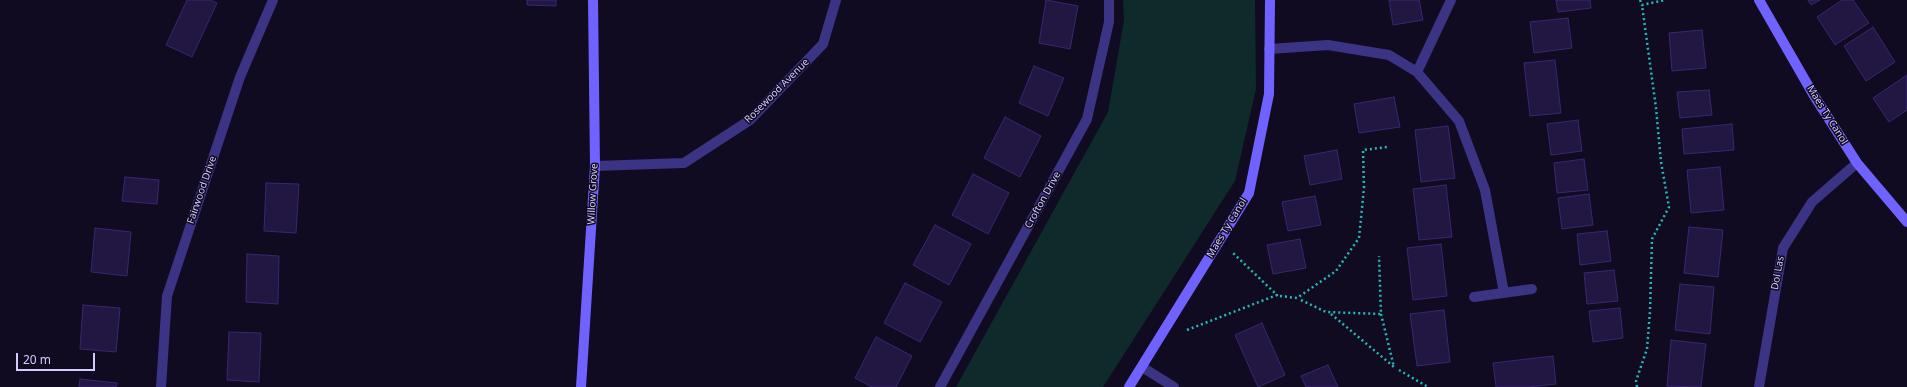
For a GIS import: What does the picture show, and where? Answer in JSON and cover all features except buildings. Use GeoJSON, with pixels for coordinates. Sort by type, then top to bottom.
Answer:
{"type":"FeatureCollection","features":[{"type":"Feature","properties":{"kind":"street","name":"Fairwood Drive"},"geometry":{"type":"LineString","coordinates":[[161,387],[167,296],[240,77],[273,0]]}},
{"type":"Feature","properties":{"kind":"street","name":"Willow Grove"},"geometry":{"type":"LineString","coordinates":[[581,387],[595,166],[593,0]]}},
{"type":"Feature","properties":{"kind":"street","name":"Rosewood Avenue"},"geometry":{"type":"LineString","coordinates":[[595,166],[684,163],[750,120],[823,44],[836,0]]}},
{"type":"Feature","properties":{"kind":"street","name":"Crofton Drive"},"geometry":{"type":"LineString","coordinates":[[940,387],[1087,119],[1109,22],[1109,0]]}},
{"type":"Feature","properties":{"kind":"street","name":"Maes Ty Canol"},"geometry":{"type":"LineString","coordinates":[[1129,387],[1249,193],[1269,94],[1270,0]]}},
{"type":"Feature","properties":{"kind":"street"},"geometry":{"type":"LineString","coordinates":[[1417,72],[1451,0]]}},
{"type":"Feature","properties":{"kind":"street","name":"Maes Ty Canol"},"geometry":{"type":"LineString","coordinates":[[1759,0],[1813,94],[1857,163],[1907,222]]}},
{"type":"Feature","properties":{"kind":"street"},"geometry":{"type":"LineString","coordinates":[[1269,48],[1328,45],[1389,55],[1417,72],[1459,121],[1485,190],[1504,293]]}},
{"type":"Feature","properties":{"kind":"street","name":"Dol Las"},"geometry":{"type":"LineString","coordinates":[[1759,387],[1783,248],[1812,202],[1857,163]]}},
{"type":"Feature","properties":{"kind":"street"},"geometry":{"type":"LineString","coordinates":[[1474,297],[1532,289]]}},
{"type":"Feature","properties":{"kind":"street"},"geometry":{"type":"LineString","coordinates":[[1142,367],[1174,387]]}},
{"type":"Feature","properties":{"kind":"path"},"geometry":{"type":"LineString","coordinates":[[1637,387],[1636,381],[1647,348],[1650,311],[1652,239],[1669,207],[1661,162],[1656,108],[1642,5],[1640,0]]}},
{"type":"Feature","properties":{"kind":"path"},"geometry":{"type":"LineString","coordinates":[[1642,5],[1665,0]]}},
{"type":"Feature","properties":{"kind":"path"},"geometry":{"type":"LineString","coordinates":[[1280,296],[1296,298],[1336,271],[1359,238],[1364,188],[1363,150],[1387,147]]}},
{"type":"Feature","properties":{"kind":"path"},"geometry":{"type":"LineString","coordinates":[[1184,332],[1277,295],[1228,248]]}},
{"type":"Feature","properties":{"kind":"path"},"geometry":{"type":"LineString","coordinates":[[1331,314],[1394,367],[1381,314],[1379,256]]}},
{"type":"Feature","properties":{"kind":"path"},"geometry":{"type":"LineString","coordinates":[[1301,300],[1326,312],[1381,314]]}},
{"type":"Feature","properties":{"kind":"path"},"geometry":{"type":"LineString","coordinates":[[1399,370],[1428,387]]}},
{"type":"Feature","properties":{"kind":"green space"},"geometry":{"type":"Polygon","coordinates":[[[1123,0],[1255,0],[1256,89],[1235,181],[1103,387],[956,387],[1108,112],[1124,20],[1123,0]]]}}]}
